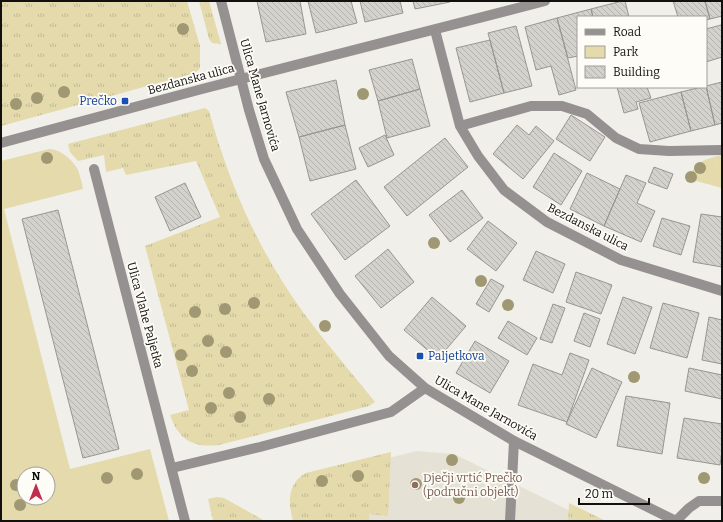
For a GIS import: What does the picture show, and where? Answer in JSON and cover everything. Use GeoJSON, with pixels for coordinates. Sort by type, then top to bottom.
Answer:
{"type":"FeatureCollection","features":[{"type":"Feature","properties":{"kind":"street","name":"Ulica Mane Jarnovića"},"geometry":{"type":"LineString","coordinates":[[221,1],[249,110],[264,159],[297,229],[340,294],[385,351],[392,359],[426,388],[514,441],[676,521]]}},
{"type":"Feature","properties":{"kind":"street","name":"Bezdanska ulica"},"geometry":{"type":"LineString","coordinates":[[1,143],[544,1]]}},
{"type":"Feature","properties":{"kind":"street","name":"Bezdanska ulica"},"geometry":{"type":"LineString","coordinates":[[435,30],[460,126],[478,156],[504,190],[547,222],[621,260],[722,291]]}},
{"type":"Feature","properties":{"kind":"street"},"geometry":{"type":"LineString","coordinates":[[460,126],[531,106],[562,106],[587,114],[616,138],[638,149],[669,151],[722,150]]}},
{"type":"Feature","properties":{"kind":"street","name":"Ulica Vlahe Paljetka"},"geometry":{"type":"LineString","coordinates":[[94,169],[186,521]]}},
{"type":"Feature","properties":{"kind":"street"},"geometry":{"type":"LineString","coordinates":[[172,468],[260,447],[391,412],[426,388]]}},
{"type":"Feature","properties":{"kind":"street"},"geometry":{"type":"LineString","coordinates":[[510,521],[514,441]]}},
{"type":"Feature","properties":{"kind":"street"},"geometry":{"type":"LineString","coordinates":[[676,521],[689,508],[699,502],[722,501]]}},
{"type":"Feature","properties":{"kind":"shaded area","name":"Dječji vrtić Prečko (područni objekt)"},"geometry":{"type":"Polygon","coordinates":[[[417,451],[454,454],[591,521],[321,521],[389,458],[417,451]]]}},
{"type":"Feature","properties":{"kind":"green space"},"geometry":{"type":"Polygon","coordinates":[[[1,1],[187,1],[200,46],[200,68],[195,73],[1,126],[1,1]]]}},
{"type":"Feature","properties":{"kind":"green space"},"geometry":{"type":"Polygon","coordinates":[[[199,1],[209,1],[221,44],[212,43],[209,39],[199,1]]]}},
{"type":"Feature","properties":{"kind":"green space"},"geometry":{"type":"Polygon","coordinates":[[[205,108],[209,111],[223,156],[239,199],[248,220],[270,261],[303,312],[375,402],[369,406],[219,445],[210,446],[194,443],[188,440],[178,431],[174,424],[170,415],[189,410],[145,246],[220,217],[196,161],[126,175],[123,168],[106,172],[104,155],[78,161],[70,152],[68,144],[205,108]]]}},
{"type":"Feature","properties":{"kind":"green space"},"geometry":{"type":"Polygon","coordinates":[[[53,149],[62,153],[73,162],[78,170],[83,189],[4,209],[70,469],[150,449],[169,521],[1,521],[1,161],[53,149]]]}},
{"type":"Feature","properties":{"kind":"green space"},"geometry":{"type":"Polygon","coordinates":[[[722,155],[722,166],[717,168],[714,157],[722,155]]]}},
{"type":"Feature","properties":{"kind":"green space"},"geometry":{"type":"Polygon","coordinates":[[[714,157],[717,167],[722,166],[722,188],[689,179],[693,170],[698,164],[704,160],[714,157]]]}},
{"type":"Feature","properties":{"kind":"green space"},"geometry":{"type":"Polygon","coordinates":[[[391,452],[388,516],[369,514],[369,521],[293,521],[290,507],[290,494],[295,482],[300,477],[306,473],[391,452]]]}},
{"type":"Feature","properties":{"kind":"green space"},"geometry":{"type":"Polygon","coordinates":[[[217,497],[224,498],[265,521],[213,521],[208,499],[217,497]]]}},
{"type":"Feature","properties":{"kind":"green space"},"geometry":{"type":"Polygon","coordinates":[[[569,503],[606,521],[568,521],[569,503]]]}},
{"type":"Feature","properties":{"kind":"building"},"geometry":{"type":"Polygon","coordinates":[[[257,1],[300,1],[306,34],[266,42],[257,1]]]}},
{"type":"Feature","properties":{"kind":"building"},"geometry":{"type":"Polygon","coordinates":[[[308,1],[351,1],[357,23],[316,33],[308,1]]]}},
{"type":"Feature","properties":{"kind":"building"},"geometry":{"type":"Polygon","coordinates":[[[360,1],[400,1],[403,13],[365,22],[360,1]]]}},
{"type":"Feature","properties":{"kind":"building"},"geometry":{"type":"Polygon","coordinates":[[[413,1],[449,1],[450,2],[415,9],[413,1]]]}},
{"type":"Feature","properties":{"kind":"building"},"geometry":{"type":"Polygon","coordinates":[[[625,1],[629,16],[593,16],[591,9],[625,1]]]}},
{"type":"Feature","properties":{"kind":"building"},"geometry":{"type":"Polygon","coordinates":[[[673,1],[705,1],[710,19],[707,20],[707,16],[678,16],[673,1]]]}},
{"type":"Feature","properties":{"kind":"building"},"geometry":{"type":"Polygon","coordinates":[[[705,1],[722,1],[722,16],[710,19],[705,1]]]}},
{"type":"Feature","properties":{"kind":"building"},"geometry":{"type":"Polygon","coordinates":[[[591,9],[593,16],[577,16],[577,56],[568,58],[557,18],[591,9]]]}},
{"type":"Feature","properties":{"kind":"building"},"geometry":{"type":"Polygon","coordinates":[[[557,18],[576,90],[559,95],[551,66],[536,70],[525,27],[557,18]]]}},
{"type":"Feature","properties":{"kind":"building"},"geometry":{"type":"Polygon","coordinates":[[[721,25],[722,57],[707,62],[707,29],[721,25]]]}},
{"type":"Feature","properties":{"kind":"building"},"geometry":{"type":"Polygon","coordinates":[[[516,26],[532,86],[504,93],[488,33],[516,26]]]}},
{"type":"Feature","properties":{"kind":"building"},"geometry":{"type":"Polygon","coordinates":[[[490,40],[504,93],[470,102],[456,48],[490,40]]]}},
{"type":"Feature","properties":{"kind":"building"},"geometry":{"type":"Polygon","coordinates":[[[412,59],[420,89],[378,101],[369,70],[412,59]]]}},
{"type":"Feature","properties":{"kind":"building"},"geometry":{"type":"Polygon","coordinates":[[[336,80],[345,125],[299,137],[286,92],[336,80]]]}},
{"type":"Feature","properties":{"kind":"building"},"geometry":{"type":"Polygon","coordinates":[[[722,82],[722,123],[715,125],[707,86],[722,82]]]}},
{"type":"Feature","properties":{"kind":"building"},"geometry":{"type":"Polygon","coordinates":[[[617,88],[647,88],[651,98],[636,102],[638,109],[624,113],[617,88]]]}},
{"type":"Feature","properties":{"kind":"building"},"geometry":{"type":"Polygon","coordinates":[[[698,88],[706,88],[715,125],[691,131],[681,92],[698,88]]]}},
{"type":"Feature","properties":{"kind":"building"},"geometry":{"type":"Polygon","coordinates":[[[420,89],[430,126],[387,138],[378,101],[420,89]]]}},
{"type":"Feature","properties":{"kind":"building"},"geometry":{"type":"Polygon","coordinates":[[[681,92],[691,131],[650,142],[639,103],[681,92]]]}},
{"type":"Feature","properties":{"kind":"building"},"geometry":{"type":"Polygon","coordinates":[[[571,115],[605,137],[590,161],[556,139],[571,115]]]}},
{"type":"Feature","properties":{"kind":"building"},"geometry":{"type":"Polygon","coordinates":[[[345,125],[356,169],[310,181],[299,137],[345,125]]]}},
{"type":"Feature","properties":{"kind":"building"},"geometry":{"type":"Polygon","coordinates":[[[517,125],[529,135],[536,126],[554,141],[523,179],[493,154],[517,125]]]}},
{"type":"Feature","properties":{"kind":"building"},"geometry":{"type":"Polygon","coordinates":[[[385,135],[394,155],[368,167],[359,148],[385,135]]]}},
{"type":"Feature","properties":{"kind":"building"},"geometry":{"type":"Polygon","coordinates":[[[445,138],[468,167],[407,216],[384,187],[445,138]]]}},
{"type":"Feature","properties":{"kind":"building"},"geometry":{"type":"Polygon","coordinates":[[[554,153],[582,171],[561,205],[533,187],[554,153]]]}},
{"type":"Feature","properties":{"kind":"building"},"geometry":{"type":"Polygon","coordinates":[[[654,167],[673,174],[667,189],[648,182],[654,167]]]}},
{"type":"Feature","properties":{"kind":"building"},"geometry":{"type":"Polygon","coordinates":[[[587,173],[620,189],[604,226],[570,209],[587,173]]]}},
{"type":"Feature","properties":{"kind":"building"},"geometry":{"type":"Polygon","coordinates":[[[626,175],[646,183],[637,203],[655,211],[641,242],[604,226],[626,175]]]}},
{"type":"Feature","properties":{"kind":"building"},"geometry":{"type":"Polygon","coordinates":[[[356,180],[390,226],[345,260],[311,214],[356,180]]]}},
{"type":"Feature","properties":{"kind":"building"},"geometry":{"type":"Polygon","coordinates":[[[185,183],[201,217],[170,231],[155,197],[185,183]]]}},
{"type":"Feature","properties":{"kind":"building"},"geometry":{"type":"Polygon","coordinates":[[[462,190],[483,218],[450,242],[429,215],[462,190]]]}},
{"type":"Feature","properties":{"kind":"building"},"geometry":{"type":"Polygon","coordinates":[[[58,210],[119,449],[83,458],[22,219],[58,210]]]}},
{"type":"Feature","properties":{"kind":"building"},"geometry":{"type":"Polygon","coordinates":[[[701,214],[722,217],[722,267],[693,262],[701,214]]]}},
{"type":"Feature","properties":{"kind":"building"},"geometry":{"type":"Polygon","coordinates":[[[662,218],[690,226],[681,255],[653,246],[662,218]]]}},
{"type":"Feature","properties":{"kind":"building"},"geometry":{"type":"Polygon","coordinates":[[[488,221],[517,243],[496,271],[467,249],[488,221]]]}},
{"type":"Feature","properties":{"kind":"building"},"geometry":{"type":"Polygon","coordinates":[[[388,249],[414,282],[381,308],[355,276],[388,249]]]}},
{"type":"Feature","properties":{"kind":"building"},"geometry":{"type":"Polygon","coordinates":[[[536,251],[565,264],[553,293],[523,280],[536,251]]]}},
{"type":"Feature","properties":{"kind":"building"},"geometry":{"type":"Polygon","coordinates":[[[576,272],[612,285],[601,314],[566,302],[576,272]]]}},
{"type":"Feature","properties":{"kind":"building"},"geometry":{"type":"Polygon","coordinates":[[[491,279],[504,286],[489,312],[476,304],[491,279]]]}},
{"type":"Feature","properties":{"kind":"building"},"geometry":{"type":"Polygon","coordinates":[[[432,297],[466,326],[438,359],[404,330],[432,297]]]}},
{"type":"Feature","properties":{"kind":"building"},"geometry":{"type":"Polygon","coordinates":[[[623,297],[652,307],[635,354],[607,344],[623,297]]]}},
{"type":"Feature","properties":{"kind":"building"},"geometry":{"type":"Polygon","coordinates":[[[663,303],[699,313],[687,358],[650,348],[663,303]]]}},
{"type":"Feature","properties":{"kind":"building"},"geometry":{"type":"Polygon","coordinates":[[[553,304],[565,308],[552,343],[540,339],[553,304]]]}},
{"type":"Feature","properties":{"kind":"building"},"geometry":{"type":"Polygon","coordinates":[[[584,313],[600,319],[590,347],[574,341],[584,313]]]}},
{"type":"Feature","properties":{"kind":"building"},"geometry":{"type":"Polygon","coordinates":[[[709,317],[722,320],[722,364],[702,360],[709,317]]]}},
{"type":"Feature","properties":{"kind":"building"},"geometry":{"type":"Polygon","coordinates":[[[508,321],[537,338],[527,355],[498,338],[508,321]]]}},
{"type":"Feature","properties":{"kind":"building"},"geometry":{"type":"Polygon","coordinates":[[[475,341],[509,361],[490,393],[456,373],[475,341]]]}},
{"type":"Feature","properties":{"kind":"building"},"geometry":{"type":"Polygon","coordinates":[[[570,353],[589,360],[567,422],[518,405],[533,364],[562,375],[570,353]]]}},
{"type":"Feature","properties":{"kind":"building"},"geometry":{"type":"Polygon","coordinates":[[[592,368],[622,382],[596,438],[566,424],[592,368]]]}},
{"type":"Feature","properties":{"kind":"building"},"geometry":{"type":"Polygon","coordinates":[[[689,368],[722,375],[722,399],[685,391],[689,368]]]}},
{"type":"Feature","properties":{"kind":"building"},"geometry":{"type":"Polygon","coordinates":[[[626,396],[670,403],[662,454],[617,446],[626,396]]]}},
{"type":"Feature","properties":{"kind":"building"},"geometry":{"type":"Polygon","coordinates":[[[684,418],[722,424],[722,451],[720,465],[677,458],[684,418]]]}},
{"type":"Feature","properties":{"kind":"place","name":"Prečko"},"geometry":{"type":"Point","coordinates":[125,101]}},
{"type":"Feature","properties":{"kind":"place","name":"Paljetkova"},"geometry":{"type":"Point","coordinates":[420,356]}},
{"type":"Feature","properties":{"kind":"place","name":"Dječji vrtić Prečko (područni objekt)"},"geometry":{"type":"Point","coordinates":[415,485]}}]}
